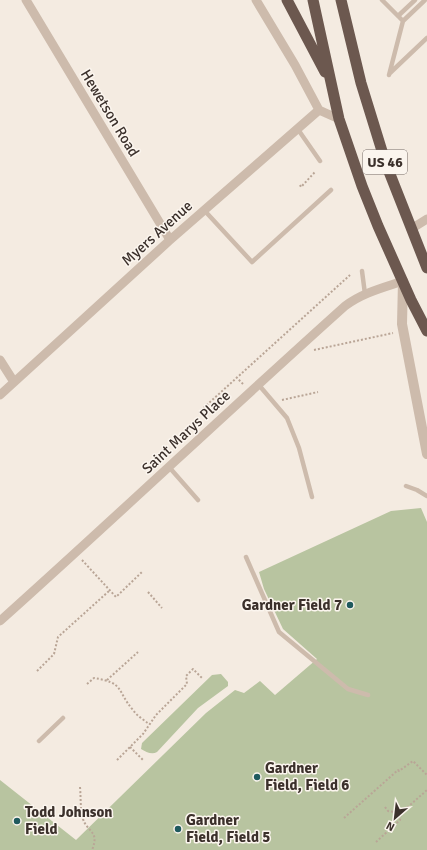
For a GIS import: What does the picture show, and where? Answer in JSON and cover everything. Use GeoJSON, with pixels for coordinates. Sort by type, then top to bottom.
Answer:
{"type":"FeatureCollection","features":[{"type":"Feature","properties":{"kind":"highway"},"geometry":{"type":"LineString","coordinates":[[287,0],[330,82]]}},
{"type":"Feature","properties":{"kind":"highway","name":"US 46"},"geometry":{"type":"LineString","coordinates":[[313,0],[339,119],[362,186],[403,281],[427,331]]}},
{"type":"Feature","properties":{"kind":"highway","name":"US 46"},"geometry":{"type":"LineString","coordinates":[[341,0],[363,90],[386,164],[427,268]]}},
{"type":"Feature","properties":{"kind":"street","name":"Hewetson Road"},"geometry":{"type":"LineString","coordinates":[[26,0],[170,240]]}},
{"type":"Feature","properties":{"kind":"street"},"geometry":{"type":"LineString","coordinates":[[256,0],[298,70],[319,110],[339,119]]}},
{"type":"Feature","properties":{"kind":"street","name":"Myers Avenue"},"geometry":{"type":"LineString","coordinates":[[0,395],[170,240],[319,110]]}},
{"type":"Feature","properties":{"kind":"street"},"geometry":{"type":"LineString","coordinates":[[411,229],[427,219]]}},
{"type":"Feature","properties":{"kind":"street"},"geometry":{"type":"LineString","coordinates":[[403,281],[402,324],[427,454]]}},
{"type":"Feature","properties":{"kind":"street","name":"Saint Marys Place"},"geometry":{"type":"LineString","coordinates":[[0,621],[345,306],[355,298],[403,281]]}},
{"type":"Feature","properties":{"kind":"street"},"geometry":{"type":"LineString","coordinates":[[0,360],[14,382]]}},
{"type":"Feature","properties":{"kind":"lane"},"geometry":{"type":"LineString","coordinates":[[382,0],[403,21]]}},
{"type":"Feature","properties":{"kind":"lane"},"geometry":{"type":"LineString","coordinates":[[398,16],[415,0]]}},
{"type":"Feature","properties":{"kind":"lane"},"geometry":{"type":"LineString","coordinates":[[424,0],[403,21],[389,75],[427,38]]}},
{"type":"Feature","properties":{"kind":"lane"},"geometry":{"type":"LineString","coordinates":[[297,128],[320,161]]}},
{"type":"Feature","properties":{"kind":"lane"},"geometry":{"type":"LineString","coordinates":[[204,210],[252,262],[331,190]]}},
{"type":"Feature","properties":{"kind":"lane"},"geometry":{"type":"LineString","coordinates":[[362,271],[365,294]]}},
{"type":"Feature","properties":{"kind":"lane"},"geometry":{"type":"LineString","coordinates":[[258,384],[286,418],[301,454],[312,497]]}},
{"type":"Feature","properties":{"kind":"lane"},"geometry":{"type":"LineString","coordinates":[[168,466],[198,500]]}},
{"type":"Feature","properties":{"kind":"lane"},"geometry":{"type":"LineString","coordinates":[[406,486],[418,490],[427,496]]}},
{"type":"Feature","properties":{"kind":"lane"},"geometry":{"type":"LineString","coordinates":[[246,557],[279,632],[348,689],[368,695]]}},
{"type":"Feature","properties":{"kind":"lane"},"geometry":{"type":"LineString","coordinates":[[39,742],[63,718]]}},
{"type":"Feature","properties":{"kind":"path"},"geometry":{"type":"LineString","coordinates":[[300,185],[301,187],[315,172]]}},
{"type":"Feature","properties":{"kind":"path"},"geometry":{"type":"LineString","coordinates":[[207,420],[199,412],[350,275]]}},
{"type":"Feature","properties":{"kind":"path"},"geometry":{"type":"LineString","coordinates":[[314,350],[396,332]]}},
{"type":"Feature","properties":{"kind":"path"},"geometry":{"type":"LineString","coordinates":[[236,378],[244,386],[241,389]]}},
{"type":"Feature","properties":{"kind":"path"},"geometry":{"type":"LineString","coordinates":[[280,400],[318,392]]}},
{"type":"Feature","properties":{"kind":"path"},"geometry":{"type":"LineString","coordinates":[[82,560],[116,597],[143,571]]}},
{"type":"Feature","properties":{"kind":"path"},"geometry":{"type":"LineString","coordinates":[[37,671],[54,654],[58,637],[109,591]]}},
{"type":"Feature","properties":{"kind":"path"},"geometry":{"type":"LineString","coordinates":[[148,592],[162,608]]}},
{"type":"Feature","properties":{"kind":"path"},"geometry":{"type":"LineString","coordinates":[[107,680],[138,652]]}},
{"type":"Feature","properties":{"kind":"path"},"geometry":{"type":"LineString","coordinates":[[117,760],[143,734],[156,715],[187,684],[186,676],[193,669],[202,678]]}},
{"type":"Feature","properties":{"kind":"path"},"geometry":{"type":"LineString","coordinates":[[87,684],[94,678],[107,680],[119,687],[132,710],[149,724]]}},
{"type":"Feature","properties":{"kind":"path"},"geometry":{"type":"LineString","coordinates":[[130,747],[144,761]]}},
{"type":"Feature","properties":{"kind":"path"},"geometry":{"type":"LineString","coordinates":[[344,818],[398,770],[399,772],[413,761],[427,775]]}},
{"type":"Feature","properties":{"kind":"path"},"geometry":{"type":"LineString","coordinates":[[80,787],[81,809],[84,821],[94,833],[94,844],[92,850]]}},
{"type":"Feature","properties":{"kind":"path"},"geometry":{"type":"LineString","coordinates":[[376,842],[400,820],[401,813],[427,790]]}},
{"type":"Feature","properties":{"kind":"path"},"geometry":{"type":"LineString","coordinates":[[385,807],[388,811],[401,813]]}},
{"type":"Feature","properties":{"kind":"green space"},"geometry":{"type":"Polygon","coordinates":[[[421,508],[427,522],[427,850],[0,850],[0,780],[76,840],[206,713],[235,690],[244,693],[260,681],[275,695],[317,659],[283,629],[264,589],[259,572],[391,511],[421,508]]]}},
{"type":"Feature","properties":{"kind":"green space"},"geometry":{"type":"Polygon","coordinates":[[[221,674],[228,682],[228,686],[198,708],[157,752],[151,753],[141,749],[142,743],[212,675],[221,674]]]}},
{"type":"Feature","properties":{"kind":"place","name":"Gardner Field 7"},"geometry":{"type":"Point","coordinates":[350,605]}},
{"type":"Feature","properties":{"kind":"place","name":"Gardner Field, Field 6"},"geometry":{"type":"Point","coordinates":[257,777]}},
{"type":"Feature","properties":{"kind":"place","name":"Todd Johnson Field"},"geometry":{"type":"Point","coordinates":[17,821]}},
{"type":"Feature","properties":{"kind":"place","name":"Gardner Field, Field 5"},"geometry":{"type":"Point","coordinates":[178,829]}}]}
